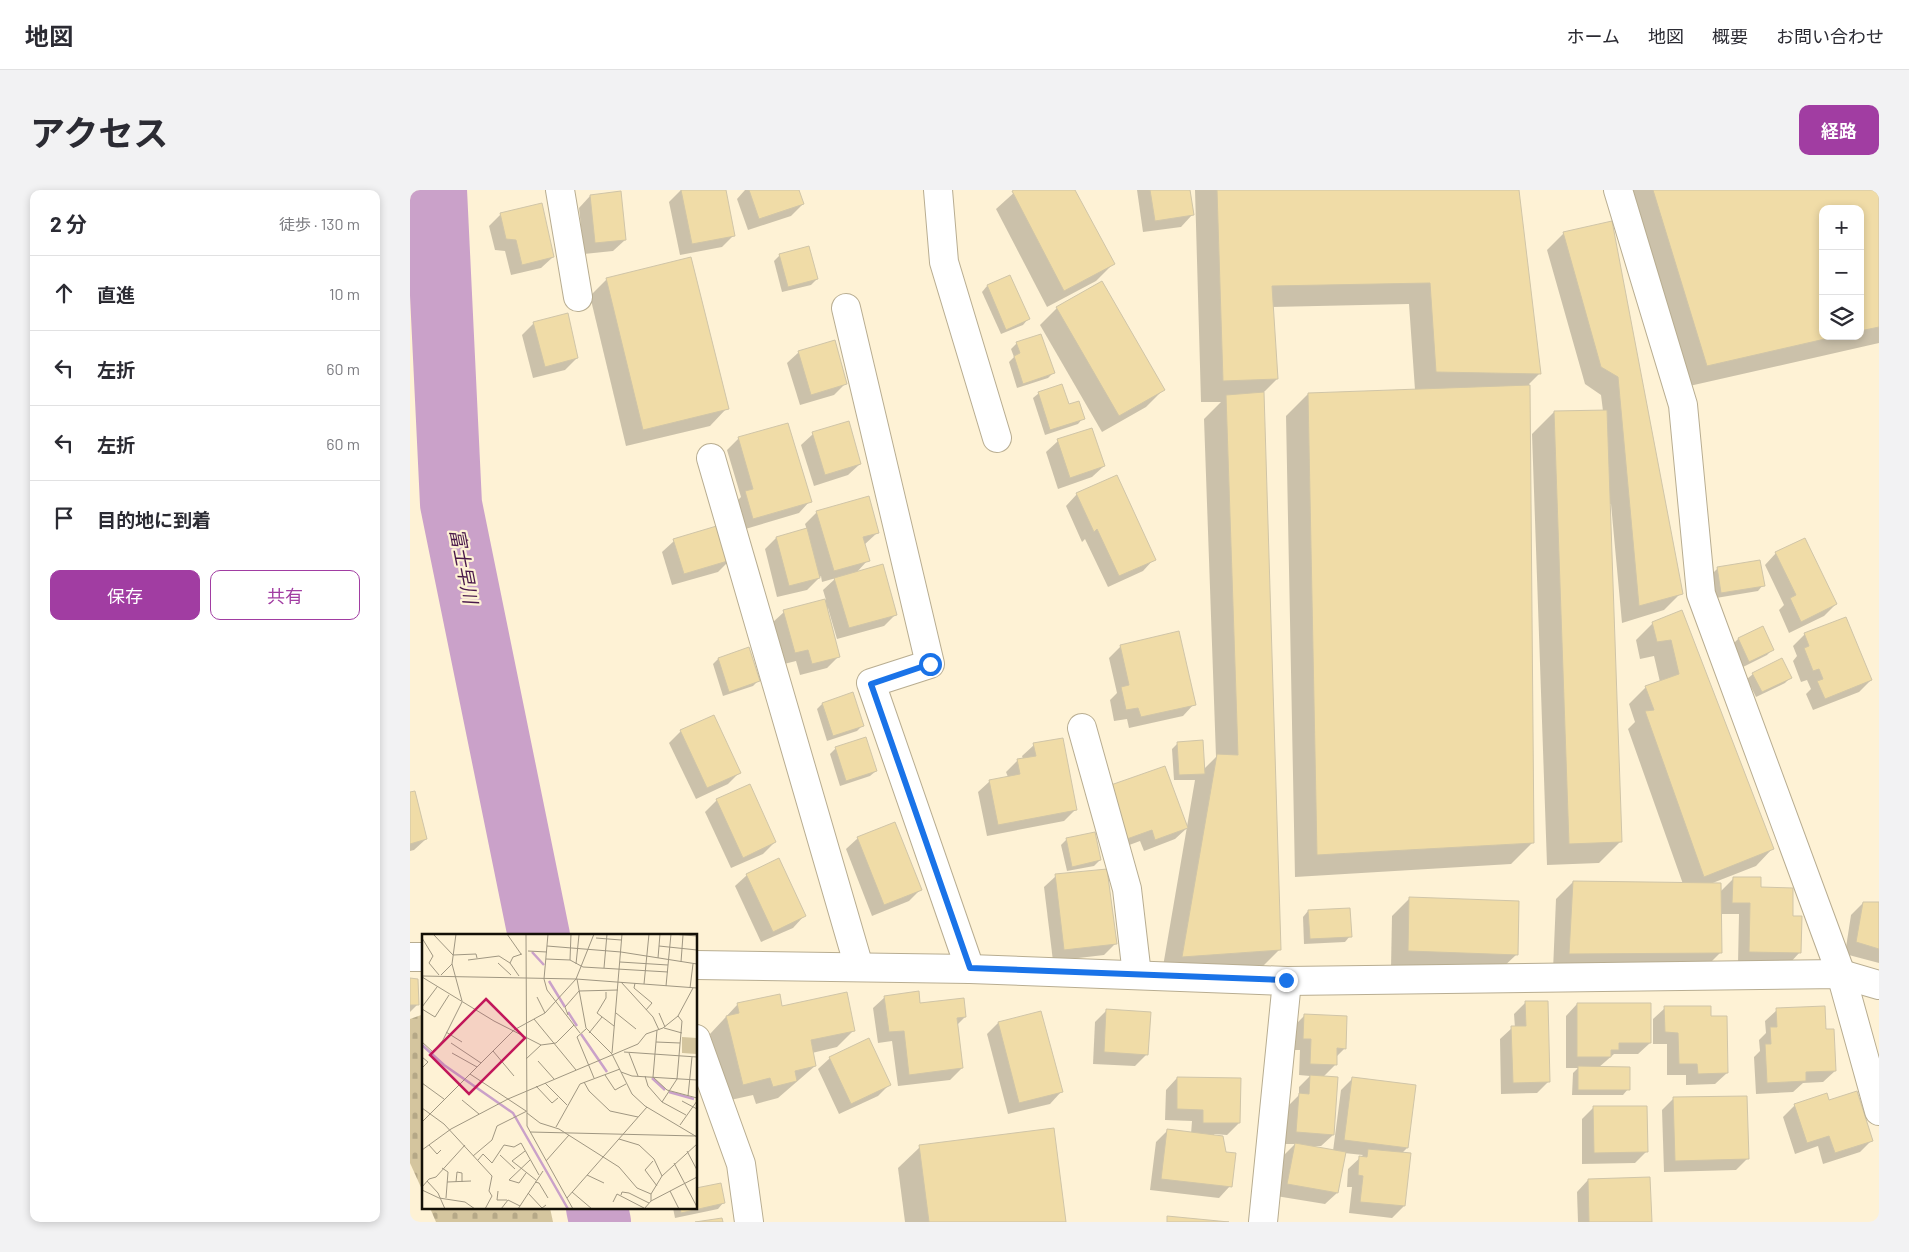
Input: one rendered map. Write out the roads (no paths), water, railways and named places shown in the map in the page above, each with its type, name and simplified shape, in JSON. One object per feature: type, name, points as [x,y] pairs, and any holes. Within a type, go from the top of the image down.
[{"type":"street","points":[[560,190],[578,297]]},
{"type":"street","points":[[938,190],[944,262],[997,438]]},
{"type":"street","points":[[1618,190],[1683,405],[1700,594],[1841,974],[1879,1110]]},
{"type":"street","points":[[846,308],[930,664],[871,684],[970,968]]},
{"type":"street","points":[[711,458],[859,967]]},
{"type":"street","points":[[1082,728],[1127,889],[1137,975]]},
{"type":"street","points":[[698,965],[970,968],[1286,980],[1841,974],[1879,985]]},
{"type":"street","points":[[1262,1222],[1286,980]]},
{"type":"street","points":[[698,1045],[741,1164],[749,1222]]},
{"type":"waterway","name":"富士早川","points":[[436,190],[451,504],[539,934]]},
{"type":"waterway","name":"富士早川","points":[[597,1210],[600,1222]]}]
